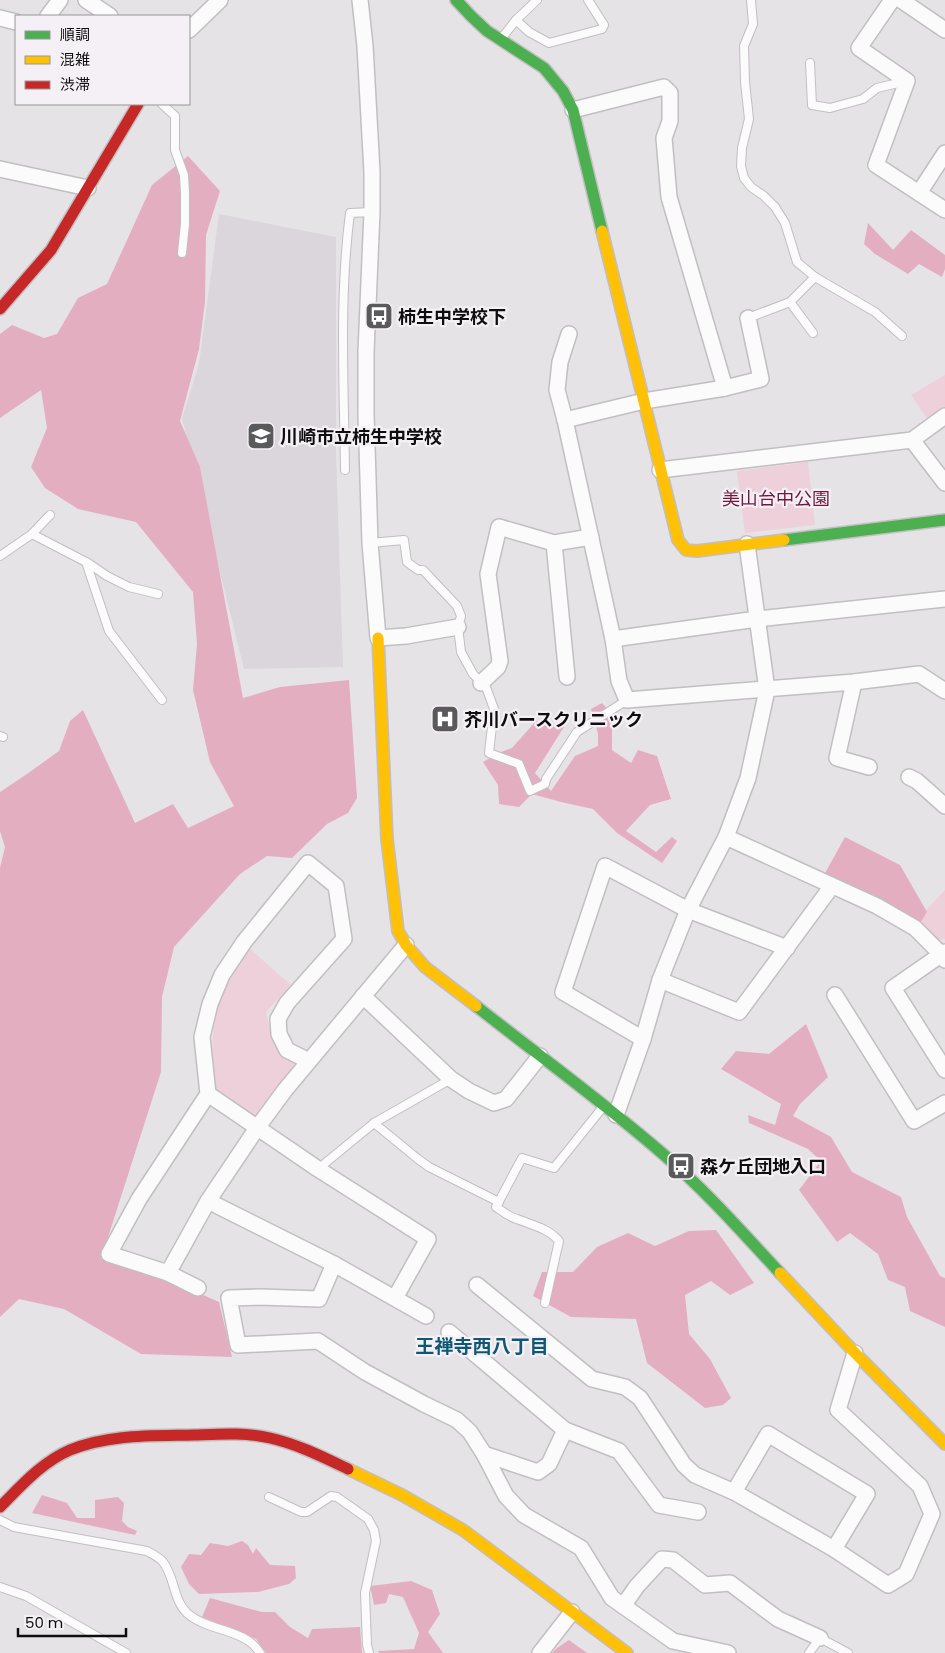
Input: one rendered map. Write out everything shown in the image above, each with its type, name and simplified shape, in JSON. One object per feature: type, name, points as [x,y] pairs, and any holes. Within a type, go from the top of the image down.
[{"type":"street","points":[[49,15],[60,0]]},
{"type":"street","points":[[86,0],[108,15]]},
{"type":"street","points":[[190,29],[220,0]]},
{"type":"street","points":[[360,0],[365,46],[372,172],[366,352],[370,543],[378,638],[388,839],[398,931],[406,945],[425,967],[610,1110],[708,1197],[855,1353],[945,1444]]},
{"type":"street","points":[[456,0],[465,11],[489,32],[538,64],[552,76],[568,98],[573,110],[678,540],[686,550],[697,551],[945,520]]},
{"type":"street","points":[[892,0],[859,48],[907,81],[876,165],[945,210]]},
{"type":"street","points":[[901,0],[945,30]]},
{"type":"street","points":[[0,18],[15,22]]},
{"type":"street","points":[[573,110],[664,87],[670,92],[670,121],[664,138],[669,197],[725,388]]},
{"type":"street","points":[[0,309],[51,250],[137,105]]},
{"type":"street","points":[[919,193],[945,154]]},
{"type":"street","points":[[0,169],[88,188]]},
{"type":"street","points":[[565,420],[644,401],[725,388],[761,379],[748,318]]},
{"type":"street","points":[[569,334],[560,362],[557,390],[613,639],[619,681],[627,700],[767,690],[919,674],[945,691]]},
{"type":"street","points":[[660,470],[912,440],[945,416]]},
{"type":"street","points":[[912,440],[945,483]]},
{"type":"street","points":[[481,682],[498,667],[500,661],[488,574],[499,527],[554,543],[591,536]]},
{"type":"street","points":[[554,543],[567,678]]},
{"type":"street","points":[[610,1110],[643,1039],[660,980],[688,910],[726,837],[748,778],[767,690],[747,544]]},
{"type":"street","points":[[613,639],[757,619],[945,599]]},
{"type":"street","points":[[378,638],[406,636],[458,627]]},
{"type":"street","points":[[854,682],[837,758],[869,767]]},
{"type":"street","points":[[909,777],[917,781],[945,806]]},
{"type":"street","points":[[726,837],[877,906],[915,928],[944,956],[893,988],[945,1070]]},
{"type":"street","points":[[198,1288],[168,1273],[109,1254],[139,1199],[208,1094],[202,1037],[210,1004],[222,975],[244,942],[308,863],[336,886],[344,939],[287,1003],[278,1019],[279,1034],[287,1050],[309,1061]]},
{"type":"street","points":[[643,1039],[563,992],[605,866],[688,910],[787,948]]},
{"type":"street","points":[[660,980],[739,1012],[832,886]]},
{"type":"street","points":[[168,1273],[208,1201],[257,1128],[285,1090],[406,945]]},
{"type":"street","points":[[834,995],[914,1121],[945,1103]]},
{"type":"street","points":[[364,996],[451,1079],[469,1091],[494,1103],[506,1099],[540,1056]]},
{"type":"street","points":[[208,1094],[318,1169],[428,1240],[395,1298]]},
{"type":"street","points":[[208,1201],[334,1264],[426,1316]]},
{"type":"street","points":[[334,1264],[319,1299],[230,1298],[238,1345],[318,1341],[365,1372],[457,1420],[470,1432],[506,1496],[524,1514],[582,1548],[612,1598],[673,1641],[728,1653]]},
{"type":"street","points":[[477,1285],[592,1379],[625,1387],[640,1398],[684,1465],[695,1476],[734,1492],[834,1549],[888,1585],[906,1574],[932,1514],[920,1486],[838,1410],[855,1353]]},
{"type":"street","points":[[449,1332],[564,1430],[619,1450],[658,1505],[698,1512]]},
{"type":"street","points":[[484,1454],[538,1472],[549,1464],[564,1430]]},
{"type":"street","points":[[0,1508],[32,1475],[53,1459],[70,1450],[100,1440],[142,1436],[241,1434],[270,1438],[320,1456],[402,1495],[463,1530],[627,1653]]},
{"type":"street","points":[[734,1492],[768,1434],[867,1494],[834,1549]]},
{"type":"street","points":[[623,1606],[637,1586],[662,1559],[673,1560],[705,1585],[730,1583],[778,1619],[820,1638]]},
{"type":"street","points":[[540,1653],[572,1612]]},
{"type":"lane","points":[[500,40],[516,20],[537,0]]},
{"type":"lane","points":[[516,20],[529,32],[549,43],[602,29],[604,25],[588,0]]},
{"type":"lane","points":[[751,0],[753,24],[744,46],[749,119],[742,148],[741,166],[744,178],[751,187],[775,207],[785,223],[797,262],[815,277],[875,312],[902,336]]},
{"type":"lane","points":[[810,63],[812,105],[830,108],[862,99],[877,88],[907,81]]},
{"type":"lane","points":[[802,82],[811,83]]},
{"type":"lane","points":[[163,105],[175,116],[175,150],[184,175],[185,224],[182,253]]},
{"type":"lane","points":[[345,470],[344,257],[350,213],[372,212]]},
{"type":"lane","points":[[748,318],[790,302],[815,277]]},
{"type":"lane","points":[[790,302],[813,333]]},
{"type":"lane","points":[[0,556],[32,534],[50,515]]},
{"type":"lane","points":[[32,534],[129,587],[158,594]]},
{"type":"lane","points":[[370,543],[404,540],[407,562],[418,570],[423,570],[457,606],[461,616],[458,627],[461,652],[473,674],[486,688],[494,708],[489,753],[519,764],[530,791],[546,784],[546,779],[577,732],[627,700]]},
{"type":"lane","points":[[86,562],[109,631],[162,700]]},
{"type":"lane","points":[[318,1169],[374,1123],[451,1079]]},
{"type":"lane","points":[[545,1303],[559,1241],[547,1230],[514,1218],[496,1207],[522,1158],[554,1168],[610,1110]]},
{"type":"lane","points":[[374,1123],[429,1167],[499,1202]]},
{"type":"lane","points":[[269,1497],[301,1512],[307,1512],[331,1496],[337,1497],[368,1519],[374,1530],[376,1540],[365,1593],[369,1653]]},
{"type":"lane","points":[[0,1520],[14,1527],[147,1551],[162,1560],[168,1569],[179,1603],[186,1613],[197,1620],[250,1640],[260,1653]]},
{"type":"lane","points":[[0,1587],[26,1596],[126,1653]]},
{"type":"lane","points":[[809,1653],[820,1638],[848,1653]]},
{"type":"shaded area","points":[[188,156],[220,191],[206,235],[205,302],[199,349],[180,421],[200,467],[243,698],[280,687],[349,680],[357,798],[348,813],[327,824],[292,858],[267,856],[240,874],[174,947],[162,997],[161,1072],[101,1259],[165,1278],[219,1302],[232,1357],[141,1354],[64,1309],[19,1299],[0,1317],[0,868],[5,847],[0,831],[0,792],[59,751],[70,721],[83,710],[135,823],[173,804],[188,828],[234,806],[210,762],[193,690],[197,644],[193,592],[136,522],[78,509],[45,488],[31,467],[47,428],[41,390],[0,418],[0,334],[12,325],[44,338],[57,334],[78,298],[107,284],[152,185]]},
{"type":"shaded area","name":"川崎市立柿生中学校","points":[[219,214],[336,237],[336,455],[343,667],[244,669],[182,418],[199,364]]},
{"type":"shaded area","points":[[868,223],[893,250],[911,230],[945,255],[945,269],[942,277],[919,264],[908,274],[875,254],[864,244]]},
{"type":"shaded area","points":[[602,703],[612,714],[612,750],[631,763],[638,750],[657,756],[671,799],[650,805],[626,831],[656,852],[672,837],[677,841],[662,863],[617,833],[593,809],[532,794],[519,807],[499,804],[498,785],[483,762],[498,753],[512,748],[536,721],[564,727],[535,773],[551,791],[575,756],[598,746],[598,734],[591,709]]},
{"type":"shaded area","points":[[845,837],[900,865],[927,912],[919,925],[824,875]]},
{"type":"shaded area","points":[[806,1024],[828,1077],[800,1104],[793,1116],[831,1137],[852,1172],[901,1197],[907,1217],[940,1276],[945,1278],[945,1327],[910,1311],[905,1287],[888,1280],[878,1254],[850,1233],[837,1242],[799,1190],[821,1161],[808,1149],[749,1123],[748,1115],[775,1125],[781,1104],[721,1069],[736,1051],[769,1054]]},
{"type":"shaded area","points":[[716,1230],[754,1283],[730,1295],[711,1281],[685,1295],[689,1334],[710,1359],[731,1398],[723,1405],[705,1408],[647,1363],[636,1319],[571,1317],[533,1296],[542,1272],[573,1272],[597,1247],[628,1233],[655,1246],[689,1231]]},
{"type":"shaded area","points":[[42,1495],[67,1503],[77,1518],[95,1518],[95,1500],[118,1497],[124,1503],[122,1521],[128,1527],[137,1531],[135,1535],[32,1513]]},
{"type":"shaded area","points":[[242,1541],[248,1545],[253,1554],[256,1548],[270,1565],[295,1566],[296,1578],[289,1584],[258,1592],[199,1594],[189,1584],[181,1567],[189,1554],[201,1555],[210,1543],[228,1546]]},
{"type":"shaded area","points":[[411,1581],[432,1590],[440,1614],[428,1632],[443,1653],[379,1653],[378,1651],[414,1649],[419,1633],[403,1597],[389,1594],[386,1603],[374,1605],[370,1586]]},
{"type":"shaded area","points":[[210,1598],[262,1612],[275,1612],[290,1627],[308,1638],[312,1629],[360,1627],[362,1653],[266,1653],[256,1639],[202,1617]]},
{"type":"shaded area","points":[[569,1640],[587,1653],[552,1653]]},
{"type":"green space","points":[[945,375],[945,409],[928,420],[911,395]]},
{"type":"green space","name":"美山台中公園","points":[[808,462],[815,525],[745,533],[737,471]]},
{"type":"green space","points":[[945,890],[945,939],[938,940],[919,925],[927,912],[926,910]]},
{"type":"green space","points":[[249,948],[291,985],[266,1012],[273,1043],[300,1066],[258,1118],[253,1119],[213,1092],[212,1061],[213,1032],[219,1003],[231,974]]},
{"type":"traffic: fast","points":[[456,0],[487,31],[544,68],[563,91],[573,110],[602,231]]},
{"type":"traffic: fast","points":[[784,540],[945,520]]},
{"type":"traffic: fast","points":[[476,1006],[594,1097],[679,1168],[780,1273]]},
{"type":"traffic: slow","points":[[602,231],[678,540],[686,550],[697,551],[784,540]]},
{"type":"traffic: slow","points":[[378,638],[387,839],[398,931],[406,945],[425,967],[476,1006]]},
{"type":"traffic: slow","points":[[780,1273],[855,1353],[945,1444]]},
{"type":"traffic: slow","points":[[348,1469],[402,1495],[463,1530],[627,1653]]},
{"type":"traffic: jam","points":[[0,309],[51,250],[137,105]]},
{"type":"traffic: jam","points":[[0,1507],[32,1475],[60,1455],[85,1445],[116,1438],[222,1434],[251,1435],[270,1438],[310,1451],[348,1469]]},
{"type":"place","name":"柿生中学校下","points":[[379,316]]},
{"type":"place","name":"川崎市立柿生中学校","points":[[261,436]]},
{"type":"place","name":"芥川バースクリニック","points":[[445,719]]},
{"type":"place","name":"森ケ丘団地入口","points":[[681,1166]]},
{"type":"district","name":"王禅寺西八丁目","points":[[482,1346]]}]
